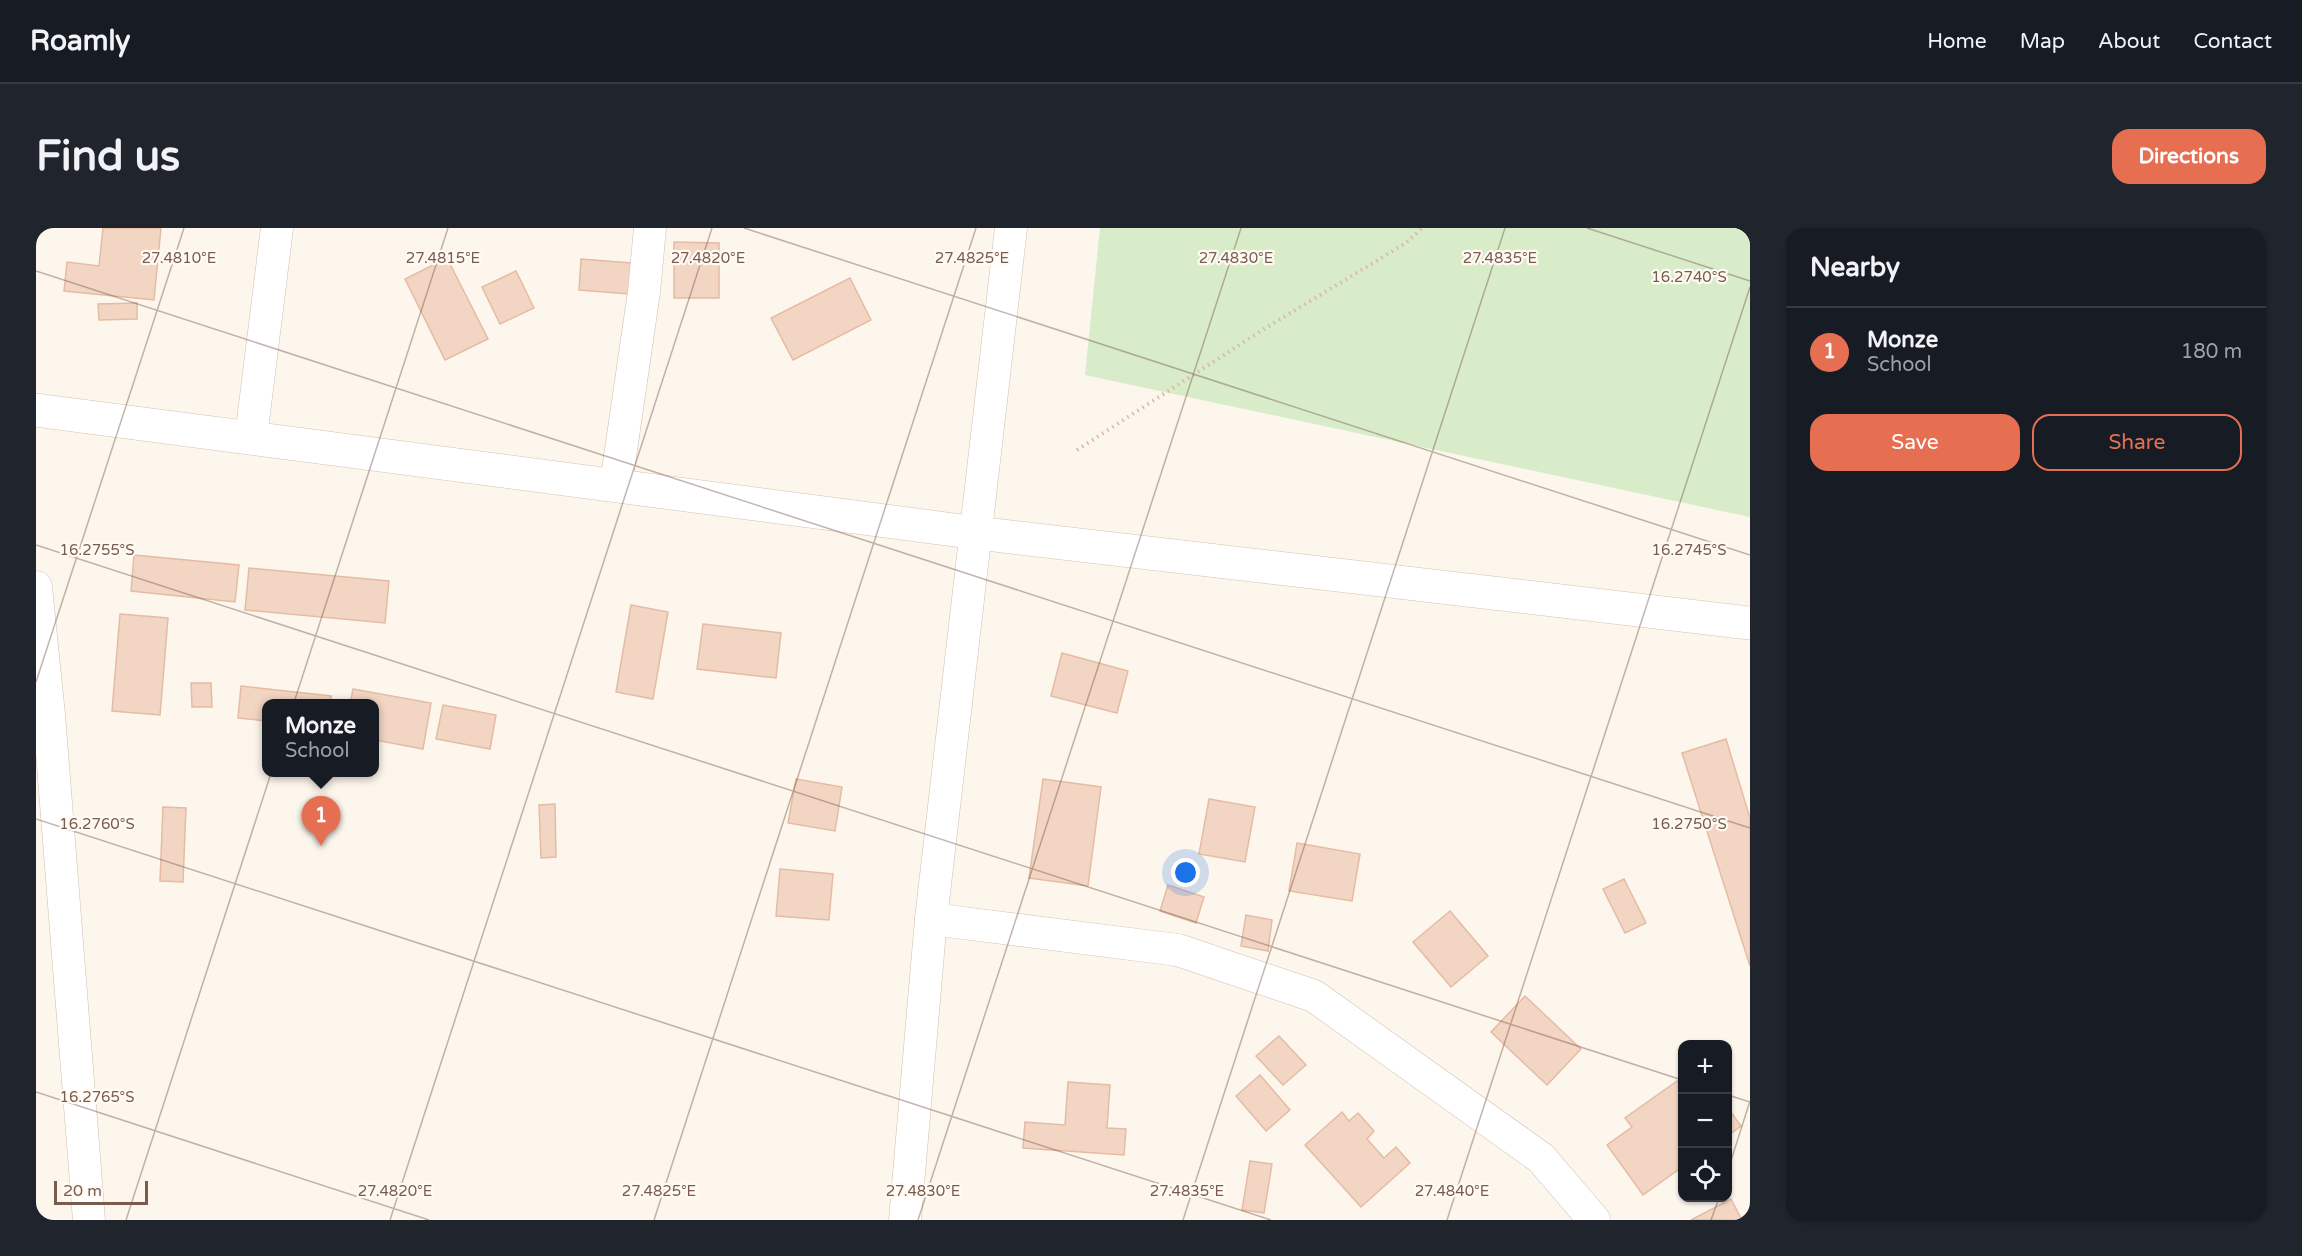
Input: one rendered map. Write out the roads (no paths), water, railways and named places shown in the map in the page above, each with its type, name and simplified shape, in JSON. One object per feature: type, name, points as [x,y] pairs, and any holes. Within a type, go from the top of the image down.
[{"type":"street","points":[[251,437],[277,228]]},
{"type":"street","points":[[616,484],[644,292],[650,228]]},
{"type":"street","points":[[905,1220],[931,919],[1011,228]]},
{"type":"street","points":[[36,410],[977,533],[1750,623]]},
{"type":"street","points":[[36,587],[49,715],[89,1220]]},
{"type":"street","points":[[931,919],[1178,950],[1314,996],[1541,1158],[1594,1220]]},
{"type":"place","name":"Monze","points":[[321,846]]}]
